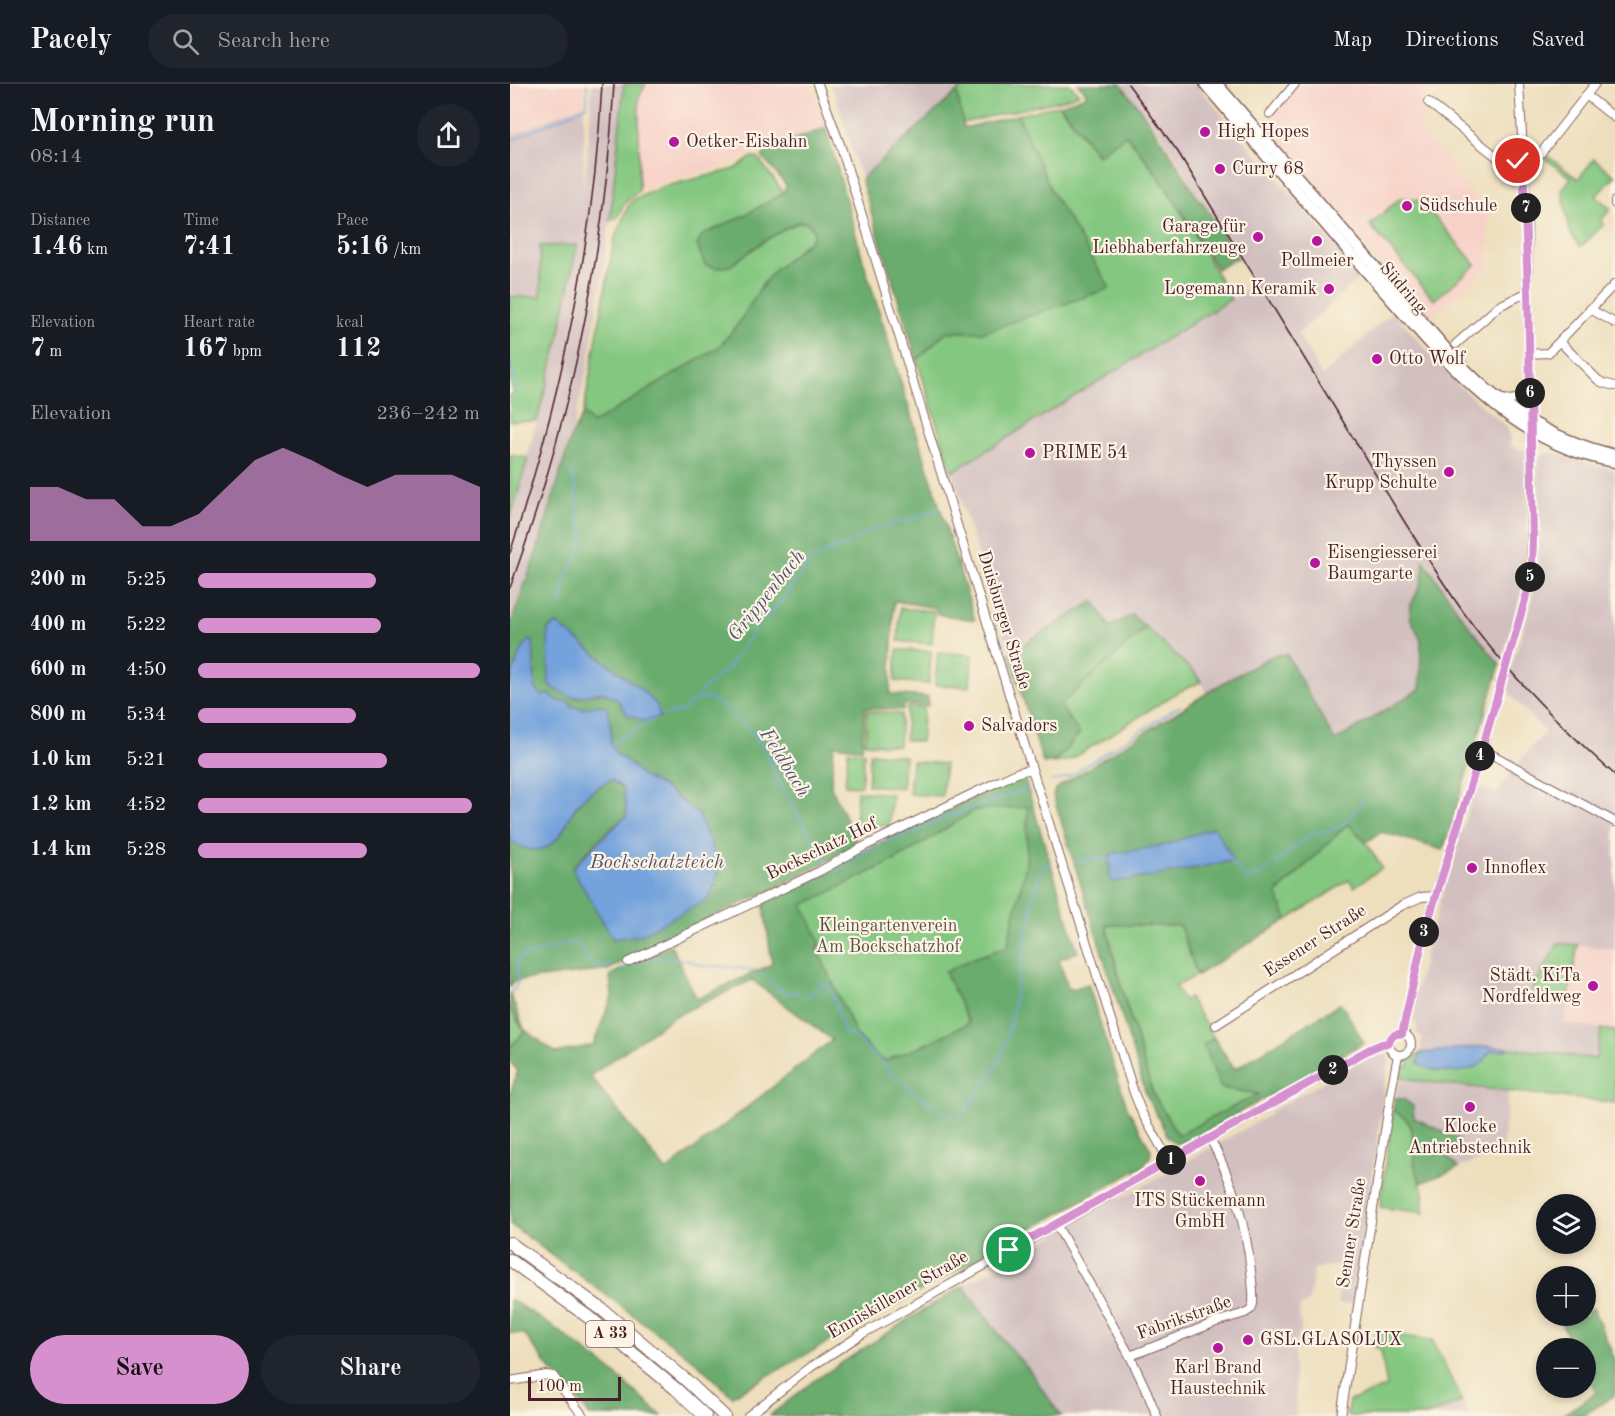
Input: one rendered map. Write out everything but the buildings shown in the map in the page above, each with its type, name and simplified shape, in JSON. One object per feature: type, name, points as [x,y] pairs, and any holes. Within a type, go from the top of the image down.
[{"type":"highway","name":"A 33","points":[[510,1243],[604,1311],[686,1380],[724,1416]]},
{"type":"highway","name":"A 33","points":[[510,1260],[595,1322],[705,1416]]},
{"type":"main road","name":"Südring","points":[[1205,84],[1395,305],[1440,355],[1484,397],[1510,418],[1541,428],[1567,440],[1615,455]]},
{"type":"main road","name":"Südring","points":[[1217,84],[1447,350],[1482,386],[1530,426],[1563,447],[1615,462]]},
{"type":"street","name":"Duisburger Straße","points":[[818,84],[841,147],[1134,1093],[1142,1113],[1169,1161]]},
{"type":"street","points":[[1269,114],[1295,84]]},
{"type":"street","points":[[1402,1034],[1418,957],[1435,896],[1482,749],[1530,576],[1533,540],[1528,292],[1519,84]]},
{"type":"street","points":[[1428,102],[1497,157],[1523,161],[1536,158],[1541,153],[1594,84]]},
{"type":"street","points":[[1586,95],[1615,118]]},
{"type":"street","points":[[1529,354],[1548,352],[1615,284]]},
{"type":"street","points":[[1456,344],[1499,306],[1528,292]]},
{"type":"street","points":[[1590,309],[1615,323]]},
{"type":"street","points":[[1560,342],[1598,380],[1615,386]]},
{"type":"street","points":[[1498,398],[1509,401],[1517,399],[1525,394],[1530,384]]},
{"type":"street","points":[[1482,749],[1615,822]]},
{"type":"street","name":"Bockschatz Hof","points":[[628,962],[820,871],[861,848],[978,791],[1019,772],[1032,769]]},
{"type":"street","name":"Essener Straße","points":[[1216,1025],[1401,906],[1421,897],[1435,896]]},
{"type":"street","points":[[1402,1034],[1407,1036],[1411,1045],[1407,1053],[1398,1055],[1392,1051],[1389,1043],[1393,1036],[1402,1034]]},
{"type":"street","name":"Enniskillener Straße","points":[[748,1415],[789,1382],[897,1313],[1370,1049],[1389,1043]]},
{"type":"street","name":"Senner Straße","points":[[1341,1416],[1398,1055]]},
{"type":"street","name":"Fabrikstraße","points":[[1130,1356],[1245,1313],[1251,1309],[1253,1304],[1250,1259],[1241,1214],[1225,1168],[1210,1138]]},
{"type":"street","name":"Fabrikstraße","points":[[1056,1224],[1130,1356],[1157,1416]]},
{"type":"street","points":[[510,1381],[553,1376],[583,1416]]},
{"type":"shaded area","points":[[510,84],[584,84],[584,104],[510,136]]},
{"type":"shaded area","points":[[592,84],[624,84],[614,190],[600,293],[588,364],[571,437],[540,542],[510,626],[510,520],[558,342],[576,245],[541,297],[510,297],[510,136],[584,104],[583,192]]},
{"type":"shaded area","points":[[646,84],[809,84],[826,128],[767,149],[751,152],[725,166],[686,175],[639,191],[639,96]]},
{"type":"shaded area","points":[[830,84],[965,84],[861,179]]},
{"type":"shaded area","points":[[1122,84],[1196,84],[1361,276],[1298,334],[1322,376],[1393,312],[1459,386],[1507,428],[1511,437],[1510,446],[1525,451],[1526,564],[1520,598],[1500,665],[1460,614],[1424,562],[1422,581],[1411,605],[1410,617],[1421,640],[1420,689],[1335,741],[1287,655],[1276,654],[1207,693],[1195,673],[1132,616],[1110,627],[1094,602],[1009,653],[952,472],[1255,285],[1202,199],[1199,200],[1173,152]]},
{"type":"shaded area","name":"Südschule","points":[[1302,84],[1431,84],[1432,96],[1427,94],[1419,127],[1487,213],[1488,267],[1429,319],[1267,130],[1267,123]]},
{"type":"shaded area","points":[[1545,453],[1554,453],[1615,470],[1615,949],[1558,943],[1533,990],[1568,1001],[1565,1024],[1601,1029],[1597,1059],[1490,1046],[1421,1053],[1422,1038],[1416,1032],[1417,1024],[1412,1023],[1413,1002],[1428,942],[1475,787],[1496,793],[1545,732],[1505,689],[1531,603],[1537,571],[1538,464]]},
{"type":"shaded area","name":"Städt. KiTa Nordfeldweg","points":[[1578,945],[1615,949],[1615,1031],[1565,1024]]},
{"type":"shaded area","points":[[1381,1052],[1387,1053],[1389,1058],[1353,1303],[1338,1304],[1339,1264],[1314,1269],[1309,1301],[1299,1308],[1301,1330],[1295,1343],[1294,1357],[1296,1416],[1061,1416],[1029,1370],[963,1286],[1073,1225],[1076,1219],[1115,1197],[1120,1199],[1353,1065]]},
{"type":"shaded area","points":[[1400,1076],[1418,1081],[1509,1091],[1502,1151],[1458,1168],[1445,1154],[1459,1138],[1414,1118],[1395,1098]]},
{"type":"shaded area","points":[[1462,1401],[1470,1416],[1427,1416]]},
{"type":"green space","points":[[624,84],[646,84],[639,97],[639,191],[625,203],[617,218],[610,221]]},
{"type":"green space","points":[[965,84],[1070,84],[1079,94],[962,123],[957,92]]},
{"type":"green space","points":[[1078,84],[1121,84],[1162,141],[1237,258],[1217,269],[1163,183],[1126,135],[1098,155],[1060,105],[1086,96],[1086,92]]},
{"type":"green space","points":[[957,92],[964,128],[1018,115],[1051,191],[1110,288],[984,332],[946,332],[917,360],[861,179]]},
{"type":"green space","points":[[1059,105],[1097,155],[1126,135],[1170,194],[1231,299],[952,472],[917,360],[946,332],[984,332],[1051,190],[1018,115]]},
{"type":"green space","points":[[826,128],[863,260],[975,620],[937,614],[936,608],[894,601],[890,694],[928,697],[928,706],[904,704],[903,710],[865,708],[862,749],[834,745],[831,787],[858,845],[769,891],[667,937],[608,970],[514,981],[510,987],[510,840],[516,844],[563,829],[582,800],[594,789],[611,780],[623,789],[627,815],[598,840],[572,868],[666,789],[642,776],[626,760],[617,755],[611,744],[611,727],[597,705],[583,709],[570,705],[570,702],[559,701],[549,694],[542,697],[535,688],[533,642],[510,682],[510,626],[540,542],[571,437],[583,414],[592,424],[719,347],[738,324],[775,270],[813,238],[813,230],[807,222],[798,222],[761,243],[730,266],[717,268],[705,265],[697,245],[702,235],[745,215],[784,193],[786,185],[762,157],[767,149]],"holes":[[[557,624],[643,691],[628,715],[617,699],[603,692],[575,698],[549,685],[549,629]]]},
{"type":"green space","points":[[1548,156],[1578,179],[1594,159],[1615,176],[1596,196],[1611,209],[1601,220],[1604,224],[1581,247],[1570,233],[1562,190],[1571,178],[1546,159]]},
{"type":"green space","points":[[752,157],[758,158],[784,193],[745,215],[730,266],[788,227],[807,222],[813,230],[813,237],[775,270],[738,324],[719,347],[591,425],[583,414],[614,240],[629,204],[662,187],[735,169]]},
{"type":"green space","points":[[1400,198],[1420,200],[1476,265],[1434,300],[1370,225]]},
{"type":"green space","points":[[577,245],[558,342],[537,421],[510,421],[510,396],[513,392],[510,379],[510,297],[541,297],[540,246]]},
{"type":"green space","points":[[510,455],[528,458],[510,520]]},
{"type":"green space","points":[[1424,561],[1460,614],[1500,665],[1443,850],[1382,832],[1366,842],[1348,824],[1277,893],[1287,920],[1197,975],[1180,926],[1106,925],[1153,1094],[1178,1135],[1259,1094],[1221,1088],[1203,1045],[1214,1038],[1235,1069],[1341,1003],[1364,1043],[1186,1142],[1176,1144],[1168,1137],[1146,1094],[1053,795],[1056,789],[1063,784],[1226,681],[1276,654],[1287,655],[1335,741],[1420,689],[1421,640],[1410,617],[1411,605],[1422,581]],"holes":[[[1214,828],[1232,858],[1231,861],[1111,882],[1109,859],[1166,845]]]},
{"type":"green space","points":[[1094,601],[1110,627],[1132,615],[1146,628],[1060,705],[1080,734],[1055,761],[1043,763],[1009,653]]},
{"type":"green space","points":[[900,608],[934,611],[932,644],[898,641]]},
{"type":"green space","points":[[1146,628],[1195,673],[1201,682],[1178,692],[1072,759],[1052,763],[1063,754],[1079,734],[1059,705]]},
{"type":"green space","points":[[897,650],[931,651],[929,684],[895,681]]},
{"type":"green space","points":[[938,652],[972,655],[970,687],[935,685]]},
{"type":"green space","points":[[907,707],[924,708],[921,742],[905,740]]},
{"type":"green space","points":[[867,711],[901,714],[899,746],[865,743]]},
{"type":"green space","points":[[848,751],[864,753],[861,786],[845,785]]},
{"type":"green space","points":[[870,753],[905,756],[902,788],[868,785]]},
{"type":"green space","points":[[912,761],[945,764],[942,796],[909,794]]},
{"type":"green space","points":[[1023,774],[1078,952],[1059,959],[1068,988],[1073,989],[1088,984],[1127,1107],[1151,1150],[1150,1157],[1144,1166],[732,1396],[695,1361],[510,1224],[510,1094],[518,1071],[510,1062],[510,1047],[525,1032],[510,1008],[510,993],[524,1029],[556,1053],[593,1045],[612,997],[610,975],[671,945],[697,999],[772,964],[763,901]],"holes":[[[1028,807],[1026,866],[1007,947],[971,959],[945,972],[969,1023],[915,1049],[887,1060],[880,1059],[857,1036],[816,947],[821,944],[803,905],[899,858],[975,810]],[[752,980],[832,1040],[666,1171],[590,1076],[673,1017]]]},
{"type":"green space","points":[[857,791],[892,794],[889,826],[855,823]]},
{"type":"green space","name":"Kleingartenverein Am Bockschatzhof","points":[[1028,807],[1026,866],[1007,947],[985,954],[969,1023],[915,1049],[887,1060],[880,1059],[857,1036],[816,947],[821,945],[802,905],[899,858],[975,809]]},
{"type":"green space","points":[[1348,823],[1366,842],[1382,868],[1354,887],[1349,880],[1287,920],[1277,894]]},
{"type":"green space","points":[[1106,924],[1180,926],[1197,975],[1175,987],[1184,1000],[1189,998],[1214,1038],[1203,1045],[1260,1093],[1178,1135],[1153,1094],[1125,1000]]},
{"type":"green space","points":[[1558,943],[1578,945],[1568,1001],[1532,990]]},
{"type":"green space","points":[[510,1008],[525,1032],[510,1047]]},
{"type":"green space","points":[[1601,1029],[1615,1031],[1615,1103],[1418,1081],[1400,1076],[1402,1066],[1408,1067],[1410,1059],[1421,1053],[1418,1060],[1424,1065],[1449,1072],[1475,1067],[1483,1062],[1490,1051],[1510,1048],[1596,1059]]},
{"type":"green space","points":[[1395,1098],[1403,1099],[1413,1106],[1414,1118],[1459,1139],[1445,1154],[1458,1168],[1421,1183],[1414,1163],[1412,1130],[1406,1119],[1393,1110]]},
{"type":"green space","points":[[1393,1110],[1406,1119],[1412,1130],[1414,1163],[1423,1192],[1424,1213],[1380,1207]]},
{"type":"green space","points":[[963,1286],[1029,1370],[1061,1416],[769,1416],[815,1380]]},
{"type":"green space","points":[[510,1299],[552,1326],[607,1367],[662,1416],[590,1416],[568,1386],[553,1373],[524,1334],[510,1333]]},
{"type":"green space","points":[[1596,1315],[1615,1360],[1615,1395],[1582,1416],[1561,1416],[1588,1398],[1596,1398],[1596,1338],[1569,1338],[1563,1326],[1596,1326]]},
{"type":"green space","points":[[1376,1332],[1432,1340],[1462,1401],[1427,1416],[1347,1416],[1349,1401],[1387,1387],[1381,1351],[1375,1347],[1374,1342]]},
{"type":"water","points":[[557,624],[643,691],[657,705],[660,717],[644,721],[628,715],[617,699],[603,692],[575,697],[564,694],[549,685],[548,629]]},
{"type":"water","name":"Bockschatzteich","points":[[528,640],[533,642],[535,688],[542,696],[549,694],[559,701],[570,702],[571,706],[583,709],[597,705],[607,707],[611,727],[611,744],[617,755],[626,760],[642,776],[666,789],[698,814],[712,846],[718,875],[709,899],[640,935],[613,939],[572,868],[627,815],[623,788],[611,780],[597,787],[581,801],[573,810],[558,837],[546,847],[533,850],[510,840],[510,682],[519,655]]},
{"type":"water","points":[[1214,827],[1232,858],[1231,861],[1111,882],[1109,859],[1111,854],[1166,845]]},
{"type":"water","points":[[1486,1046],[1510,1048],[1490,1051],[1482,1063],[1459,1072],[1441,1071],[1424,1067],[1418,1063],[1421,1053]]},
{"type":"waterway","points":[[510,141],[585,107],[587,84]]},
{"type":"waterway","points":[[510,361],[518,387],[516,393]]},
{"type":"waterway","points":[[562,605],[565,579],[582,548],[583,536],[572,472]]},
{"type":"waterway","name":"Grippenbach","points":[[699,698],[700,692],[727,669],[752,634],[756,623],[765,618],[797,582],[809,560],[836,547],[847,545],[863,533],[871,532],[877,527],[887,528],[894,521],[909,521],[928,512],[940,510]]},
{"type":"waterway","name":"Feldbach","points":[[661,715],[679,712],[693,701],[706,698],[720,704],[735,716],[762,745],[780,783],[827,862]]},
{"type":"waterway","name":"Feldbach","points":[[1052,781],[1072,775],[1180,706]]},
{"type":"waterway","name":"Grippenbach","points":[[611,744],[654,719]]},
{"type":"waterway","name":"Feldbach","points":[[832,869],[838,870],[889,840],[903,837],[944,818],[1027,789]]},
{"type":"waterway","points":[[1231,861],[1247,880],[1261,874],[1310,833],[1328,831],[1346,823],[1362,801]]},
{"type":"waterway","points":[[1076,861],[1103,859],[1109,861]]},
{"type":"waterway","points":[[958,1121],[998,1065],[1007,1040],[1041,867],[1043,864],[1052,863]]},
{"type":"waterway","points":[[510,992],[513,991],[518,981],[517,965],[521,957],[574,942],[595,966],[599,968],[612,964]]},
{"type":"waterway","points":[[620,970],[648,958],[673,958],[703,966],[754,970]]},
{"type":"waterway","points":[[761,973],[784,993],[798,993]]},
{"type":"waterway","points":[[806,996],[821,985],[829,984],[845,1033],[854,1036],[884,1064],[893,1078],[905,1081],[907,1087],[952,1118]]},
{"type":"railway","points":[[510,553],[544,438],[572,322],[591,203],[602,84]]},
{"type":"railway","points":[[510,588],[550,465],[581,340],[602,213],[614,84]]},
{"type":"railway","points":[[1128,84],[1178,152],[1456,602],[1524,686],[1615,775]]},
{"type":"place","name":"High Hopes","points":[[1205,132]]},
{"type":"place","name":"Oetker-Eisbahn","points":[[674,142]]},
{"type":"place","name":"Curry 68","points":[[1220,169]]},
{"type":"place","name":"Südschule","points":[[1407,206]]},
{"type":"place","name":"Garage für Liebhaberfahrzeuge","points":[[1258,237]]},
{"type":"place","name":"Pollmeier","points":[[1317,241]]},
{"type":"place","name":"Logemann Keramik","points":[[1329,289]]},
{"type":"place","name":"Otto Wolf","points":[[1377,359]]},
{"type":"place","name":"PRIME 54","points":[[1030,453]]},
{"type":"place","name":"Thyssen Krupp Schulte","points":[[1449,472]]},
{"type":"place","name":"Eisengiesserei Baumgarte","points":[[1315,563]]},
{"type":"place","name":"Salvadors","points":[[969,726]]},
{"type":"place","name":"Innoflex","points":[[1472,868]]},
{"type":"place","name":"Städt. KiTa Nordfeldweg","points":[[1593,986]]},
{"type":"place","name":"Klocke Antriebstechnik","points":[[1470,1107]]},
{"type":"place","name":"ITS Stückemann GmbH","points":[[1200,1181]]},
{"type":"place","name":"GSL.GLASOLUX","points":[[1248,1340]]},
{"type":"place","name":"Karl Brand Haustechnik","points":[[1218,1348]]},
{"type":"route","points":[[1009,1250],[1370,1049],[1389,1043],[1395,1034],[1402,1034],[1424,934],[1482,749],[1530,576],[1533,540],[1527,221],[1523,161],[1518,161]]}]
